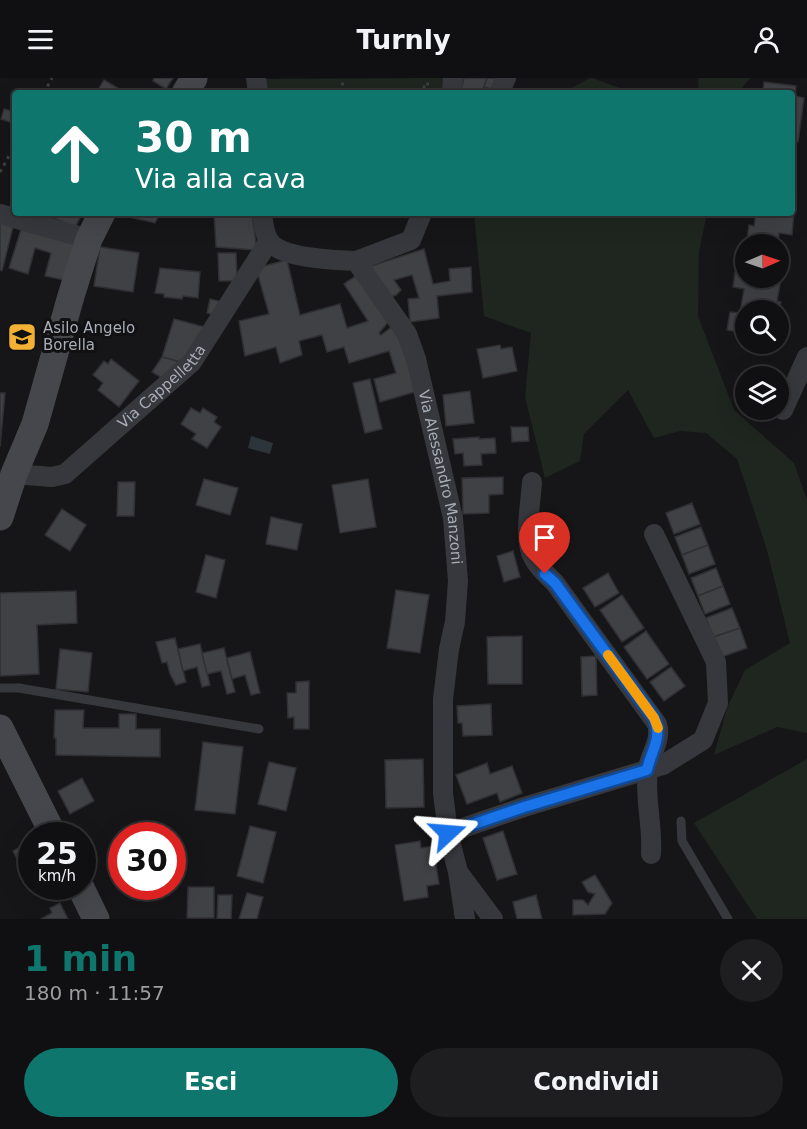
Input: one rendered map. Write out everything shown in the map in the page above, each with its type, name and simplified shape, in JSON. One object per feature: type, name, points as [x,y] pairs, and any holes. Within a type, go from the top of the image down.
[{"type":"street","points":[[0,214],[89,239]]},
{"type":"street","points":[[0,517],[7,481],[34,424],[89,239],[100,216]]},
{"type":"street","points":[[262,216],[269,241],[280,250],[323,260],[356,261],[411,240],[421,216]]},
{"type":"street","name":"Via Cappelletta","points":[[7,481],[65,474],[192,362],[269,241]]},
{"type":"street","name":"Via Alessandro Manzoni","points":[[356,261],[401,324],[413,350],[427,412],[440,454],[453,518],[458,581],[455,622],[443,699],[443,793],[448,833],[458,872],[465,919]]},
{"type":"street","points":[[789,397],[807,357]]},
{"type":"street","points":[[532,482],[530,550],[539,566],[555,583],[654,718],[658,729],[658,740],[651,753],[647,770],[648,811],[652,836],[651,854]]},
{"type":"street","points":[[448,833],[524,807],[663,765],[703,740],[718,703],[716,662],[654,534]]},
{"type":"street","points":[[0,728],[47,822]]},
{"type":"street","points":[[458,872],[493,919]]},
{"type":"street","points":[[87,900],[96,919]]},
{"type":"lane","points":[[0,688],[19,688],[259,729]]},
{"type":"lane","points":[[681,821],[682,841],[728,919]]},
{"type":"path","points":[[421,90],[421,87],[427,87],[428,78]]},
{"type":"path","points":[[0,172],[12,150]]},
{"type":"shaded area","points":[[446,78],[445,90],[263,90],[264,79]]},
{"type":"shaded area","points":[[592,78],[626,90],[568,90]]},
{"type":"shaded area","points":[[698,78],[750,78],[740,90],[699,90]]},
{"type":"shaded area","points":[[474,216],[706,216],[699,252],[698,316],[735,411],[735,420],[745,420],[794,463],[807,500],[807,733],[777,727],[714,755],[727,708],[745,670],[790,643],[767,550],[737,459],[706,433],[680,431],[654,438],[628,390],[584,434],[580,461],[545,478],[525,397],[531,333],[484,316]]},
{"type":"shaded area","points":[[251,436],[273,443],[270,454],[248,448]]},
{"type":"shaded area","points":[[807,759],[807,919],[757,919],[694,823]]},
{"type":"building","points":[[154,78],[173,78],[166,89],[153,81]]},
{"type":"building","points":[[464,78],[487,78],[483,90],[461,90]]},
{"type":"building","points":[[487,78],[501,78],[496,90],[484,87]]},
{"type":"building","points":[[104,80],[121,90],[98,90]]},
{"type":"building","points":[[764,82],[796,86],[795,96],[795,90],[763,90]]},
{"type":"building","points":[[795,96],[804,98],[798,142],[795,142]]},
{"type":"building","points":[[4,109],[12,111],[12,123],[1,119]]},
{"type":"building","points":[[50,216],[81,216],[75,228]]},
{"type":"building","points":[[125,216],[158,216],[155,223]]},
{"type":"building","points":[[214,216],[252,216],[257,250],[216,247]]},
{"type":"building","points":[[756,216],[794,216],[792,235],[748,234],[749,225],[754,226]]},
{"type":"building","points":[[0,219],[14,223],[2,271],[0,270]]},
{"type":"building","points":[[23,223],[77,241],[64,280],[45,276],[51,253],[35,248],[28,274],[9,268]]},
{"type":"building","points":[[100,247],[139,253],[133,292],[94,286]]},
{"type":"building","points":[[424,249],[433,284],[450,281],[449,269],[471,267],[472,292],[437,296],[439,318],[410,322],[408,299],[419,298],[412,275],[394,280],[401,290],[396,295],[387,298],[368,267]]},
{"type":"building","points":[[218,253],[236,253],[237,281],[219,281]]},
{"type":"building","points":[[287,260],[300,315],[340,304],[347,328],[368,321],[344,284],[360,273],[391,319],[379,333],[381,335],[394,325],[418,391],[380,402],[374,379],[396,373],[389,351],[349,363],[344,347],[327,352],[322,335],[299,341],[302,355],[280,363],[276,347],[245,356],[239,321],[269,314],[256,268]]},
{"type":"building","points":[[160,268],[200,272],[198,298],[164,297],[164,294],[155,293]]},
{"type":"building","points":[[738,288],[779,288],[777,300],[742,300],[744,289]]},
{"type":"building","points":[[210,299],[222,302],[218,316],[207,313]]},
{"type":"building","points":[[730,312],[735,312],[735,331],[727,330]]},
{"type":"building","points":[[174,319],[208,328],[184,363],[162,357]]},
{"type":"building","points":[[500,345],[501,349],[512,347],[517,371],[483,378],[477,349]]},
{"type":"building","points":[[162,357],[184,363],[167,381],[152,372]]},
{"type":"building","points":[[111,359],[139,381],[119,407],[98,390],[103,383],[93,375],[104,361],[108,364]]},
{"type":"building","points":[[370,379],[382,429],[365,433],[353,383]]},
{"type":"building","points":[[470,391],[474,423],[446,426],[443,395]]},
{"type":"building","points":[[0,393],[5,393],[0,447]]},
{"type":"building","points":[[191,408],[200,413],[203,408],[217,417],[214,422],[221,427],[207,448],[192,439],[196,434],[181,424]]},
{"type":"building","points":[[511,427],[528,427],[529,441],[512,442]]},
{"type":"building","points":[[479,437],[479,439],[495,438],[496,453],[481,454],[482,465],[464,466],[463,453],[455,454],[453,439]]},
{"type":"building","points":[[503,477],[503,494],[489,495],[489,513],[463,514],[462,478]]},
{"type":"building","points":[[204,479],[238,488],[230,515],[196,505]]},
{"type":"building","points":[[368,479],[376,527],[340,533],[332,485]]},
{"type":"building","points":[[118,482],[135,482],[134,516],[117,516]]},
{"type":"building","points":[[692,503],[700,524],[674,534],[666,513]]},
{"type":"building","points":[[62,509],[86,525],[70,551],[45,535]]},
{"type":"building","points":[[271,517],[302,524],[297,550],[266,544]]},
{"type":"building","points":[[701,527],[708,545],[682,555],[675,537]]},
{"type":"building","points":[[708,545],[715,564],[689,574],[682,555]]},
{"type":"building","points":[[513,551],[520,577],[504,582],[497,556]]},
{"type":"building","points":[[206,555],[225,560],[216,598],[196,592]]},
{"type":"building","points":[[716,568],[723,586],[698,596],[691,578]]},
{"type":"building","points":[[608,573],[619,593],[595,607],[583,588]]},
{"type":"building","points":[[723,586],[730,604],[705,614],[698,596]]},
{"type":"building","points":[[396,590],[429,595],[420,653],[387,648]]},
{"type":"building","points":[[76,591],[77,623],[37,625],[39,674],[0,676],[0,593]]},
{"type":"building","points":[[622,595],[644,628],[622,642],[600,610]]},
{"type":"building","points":[[732,608],[740,628],[714,637],[706,618]]},
{"type":"building","points":[[740,628],[747,648],[721,657],[714,637]]},
{"type":"building","points":[[646,631],[669,664],[647,679],[624,647]]},
{"type":"building","points":[[522,636],[522,684],[488,684],[487,637]]},
{"type":"building","points":[[175,638],[186,682],[176,685],[167,662],[162,663],[156,642]]},
{"type":"building","points":[[200,644],[210,685],[202,687],[197,667],[183,671],[178,649]]},
{"type":"building","points":[[224,648],[235,692],[227,694],[221,671],[207,674],[202,653]]},
{"type":"building","points":[[60,649],[92,653],[88,692],[56,689]]},
{"type":"building","points":[[250,652],[260,693],[251,695],[245,675],[232,679],[227,658]]},
{"type":"building","points":[[596,656],[597,695],[582,696],[581,657]]},
{"type":"building","points":[[671,667],[685,686],[664,701],[650,682]]},
{"type":"building","points":[[309,681],[309,729],[294,729],[294,717],[288,718],[287,693],[296,693],[296,682]]},
{"type":"building","points":[[491,704],[492,735],[463,736],[462,723],[458,723],[457,706]]},
{"type":"building","points":[[55,710],[84,710],[83,728],[119,728],[119,714],[136,714],[136,729],[160,729],[160,757],[56,755]]},
{"type":"building","points":[[203,742],[243,747],[235,814],[195,810]]},
{"type":"building","points":[[423,759],[424,807],[386,808],[385,760]]},
{"type":"building","points":[[269,762],[296,768],[286,811],[258,804]]},
{"type":"building","points":[[487,763],[490,774],[512,766],[522,793],[500,802],[497,793],[467,804],[456,775]]},
{"type":"building","points":[[82,778],[94,801],[70,814],[58,791]]},
{"type":"building","points":[[250,826],[276,832],[263,883],[237,876]]},
{"type":"building","points":[[503,831],[517,874],[497,880],[483,838]]},
{"type":"building","points":[[420,841],[421,848],[433,846],[439,884],[427,886],[428,897],[404,901],[395,845]]},
{"type":"building","points":[[18,848],[18,860],[13,851]]},
{"type":"building","points":[[595,875],[612,903],[605,914],[573,915],[573,900],[583,900],[588,905],[595,894],[588,892],[582,882]]},
{"type":"building","points":[[188,887],[214,887],[214,918],[187,918]]},
{"type":"building","points":[[247,893],[263,897],[257,919],[239,919]]},
{"type":"building","points":[[218,895],[232,895],[231,919],[217,919]]},
{"type":"building","points":[[536,895],[542,919],[517,919],[513,902]]},
{"type":"building","points":[[60,903],[68,919],[41,919],[52,913],[50,908]]},
{"type":"slow traffic","points":[[608,655],[654,718],[658,728]]},
{"type":"place","name":"Asilo Angelo Borella","points":[[22,337]]},
{"type":"route","points":[[448,833],[524,807],[647,770],[651,753],[658,740],[658,729],[654,718],[555,583],[545,574]]}]
